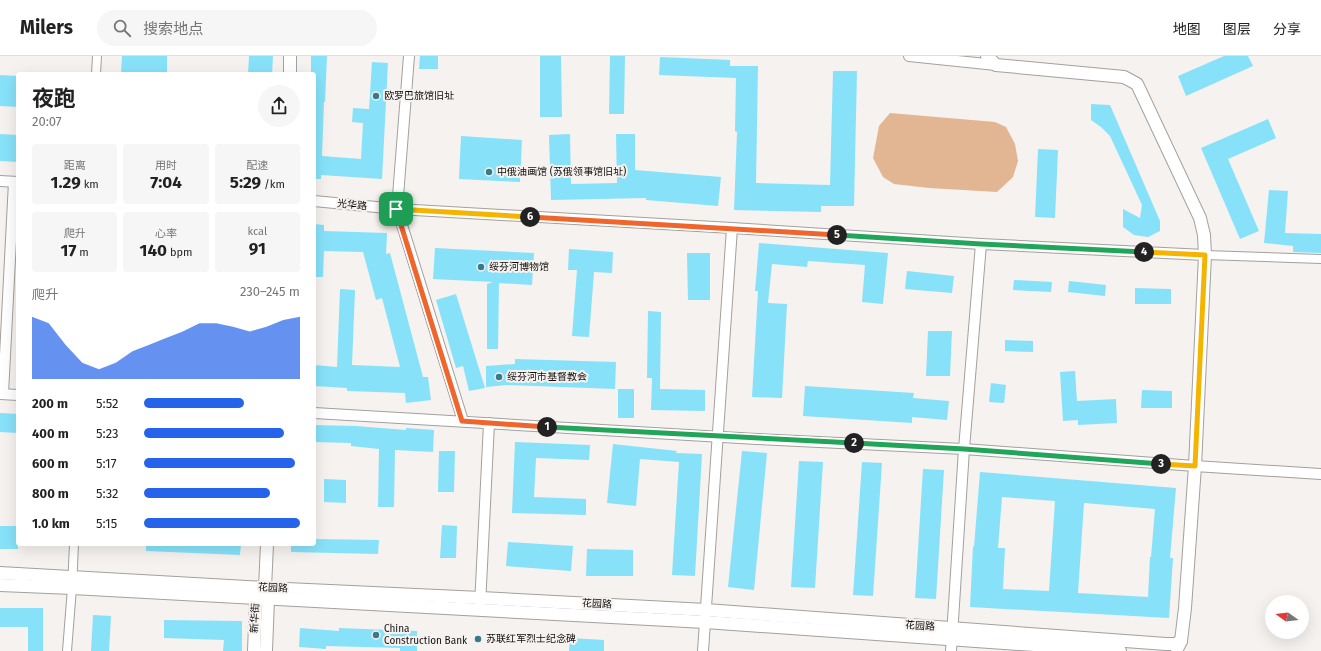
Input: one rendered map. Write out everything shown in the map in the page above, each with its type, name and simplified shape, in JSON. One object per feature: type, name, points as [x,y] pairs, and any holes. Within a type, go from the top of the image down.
[{"type":"main road","points":[[290,56],[290,72]]},
{"type":"main road","points":[[987,56],[996,65],[1124,77],[1137,84],[1200,218],[1204,235],[1205,255],[1195,466],[1185,608],[1178,646]]},
{"type":"main road","name":"新华街","points":[[254,651],[263,595],[267,546]]},
{"type":"main road","name":"花园路","points":[[0,573],[72,582],[263,595],[480,604],[706,610],[952,633],[1120,651]]},
{"type":"main road","name":"花园路","points":[[0,585],[72,582]]},
{"type":"main road","name":"新华街","points":[[263,595],[266,651]]},
{"type":"main road","name":"花园路","points":[[480,604],[705,622],[1175,644],[1178,646]]},
{"type":"street","points":[[96,72],[97,56]]},
{"type":"street","points":[[409,56],[396,209],[462,421]]},
{"type":"street","points":[[909,56],[996,65]]},
{"type":"street","points":[[0,181],[16,182],[2,394],[16,395]]},
{"type":"street","name":"光华路","points":[[316,201],[396,209],[981,244],[1205,255]]},
{"type":"street","points":[[703,651],[732,228]]},
{"type":"street","points":[[951,651],[964,449],[981,244]]},
{"type":"street","points":[[1205,255],[1321,259]]},
{"type":"street","points":[[316,413],[964,449],[1321,474]]},
{"type":"street","points":[[480,604],[489,423]]},
{"type":"street","points":[[67,651],[74,546]]},
{"type":"shaded area","points":[[890,113],[995,122],[1006,127],[1015,144],[1018,161],[1013,177],[997,192],[929,188],[894,184],[883,177],[873,158],[879,126]]},
{"type":"building","points":[[122,56],[167,56],[167,72],[121,72]]},
{"type":"building","points":[[249,56],[273,56],[272,72],[248,72]]},
{"type":"building","points":[[311,56],[327,56],[322,156],[361,159],[363,123],[352,122],[353,108],[369,109],[372,62],[388,63],[382,179],[321,175],[321,179],[316,179],[316,72],[311,72]]},
{"type":"building","points":[[420,56],[438,56],[438,69],[419,69]]},
{"type":"building","points":[[540,56],[561,56],[562,117],[540,117]]},
{"type":"building","points":[[610,56],[625,56],[624,114],[609,114]]},
{"type":"building","points":[[1224,56],[1248,56],[1253,66],[1186,96],[1178,76]]},
{"type":"building","points":[[660,57],[730,60],[730,66],[758,66],[756,183],[830,185],[833,71],[857,71],[854,206],[821,206],[821,212],[734,210],[737,132],[735,131],[736,78],[659,75]]},
{"type":"building","points":[[0,75],[16,76],[16,107],[0,106]]},
{"type":"building","points":[[1091,104],[1110,105],[1160,221],[1160,231],[1148,237],[1134,235],[1123,227],[1123,209],[1140,218],[1142,205],[1110,136],[1091,120]]},
{"type":"building","points":[[1268,119],[1276,138],[1228,159],[1259,231],[1240,239],[1201,148]]},
{"type":"building","points":[[0,134],[16,135],[16,162],[0,161]]},
{"type":"building","points":[[570,134],[571,184],[617,183],[616,134],[635,134],[635,170],[721,177],[718,206],[646,200],[646,198],[551,200],[549,135]]},
{"type":"building","points":[[461,136],[522,140],[520,182],[459,179]]},
{"type":"building","points":[[1038,149],[1058,150],[1055,218],[1035,217]]},
{"type":"building","points":[[1269,190],[1288,191],[1285,233],[1321,234],[1321,253],[1293,252],[1293,246],[1264,243]]},
{"type":"building","points":[[316,224],[324,225],[324,231],[387,233],[386,254],[390,253],[423,377],[428,377],[431,400],[406,403],[405,393],[347,391],[347,388],[316,386],[316,365],[337,367],[340,289],[355,290],[352,365],[400,367],[382,298],[376,300],[363,252],[324,251],[323,277],[316,277]]},
{"type":"building","points":[[759,243],[888,253],[883,304],[862,302],[865,265],[808,261],[807,267],[772,264],[768,303],[787,304],[782,398],[752,397],[758,291],[755,291]]},
{"type":"building","points":[[435,248],[534,253],[532,285],[499,283],[498,349],[487,349],[487,284],[493,282],[433,279]]},
{"type":"building","points":[[569,249],[613,252],[612,273],[594,272],[589,337],[572,336],[577,270],[568,270]]},
{"type":"building","points":[[687,253],[710,253],[710,300],[688,300]]},
{"type":"building","points":[[907,271],[954,276],[952,293],[905,289]]},
{"type":"building","points":[[1014,280],[1052,282],[1051,292],[1013,290]]},
{"type":"building","points":[[1069,281],[1106,285],[1105,296],[1068,292]]},
{"type":"building","points":[[1135,288],[1171,289],[1171,304],[1135,304]]},
{"type":"building","points":[[456,294],[485,388],[469,391],[463,366],[456,368],[436,300]]},
{"type":"building","points":[[648,311],[661,312],[660,389],[705,390],[705,411],[651,410],[652,378],[647,378]]},
{"type":"building","points":[[928,331],[952,331],[950,376],[926,376]]},
{"type":"building","points":[[1005,340],[1033,341],[1033,352],[1005,351]]},
{"type":"building","points":[[515,359],[616,362],[615,389],[507,385],[486,387],[486,366],[515,364]]},
{"type":"building","points":[[1075,371],[1077,401],[1116,399],[1117,423],[1078,425],[1078,420],[1063,421],[1060,372]]},
{"type":"building","points":[[991,383],[1006,385],[1004,403],[989,402]]},
{"type":"building","points":[[805,386],[914,393],[913,398],[949,401],[947,420],[912,417],[912,423],[803,416]]},
{"type":"building","points":[[618,389],[634,389],[634,418],[618,418]]},
{"type":"building","points":[[1142,390],[1172,391],[1172,408],[1141,408]]},
{"type":"building","points":[[0,413],[16,414],[16,433],[0,432]]},
{"type":"building","points":[[316,425],[434,430],[433,452],[395,450],[394,507],[378,507],[379,449],[351,446],[351,443],[316,442]]},
{"type":"building","points":[[515,442],[590,445],[589,460],[536,458],[534,497],[586,499],[586,515],[512,513]]},
{"type":"building","points":[[613,444],[677,451],[676,453],[702,454],[695,576],[672,575],[679,462],[640,459],[636,506],[607,503]]},
{"type":"building","points":[[439,451],[455,451],[454,492],[438,492]]},
{"type":"building","points":[[742,451],[767,453],[754,590],[728,587]]},
{"type":"building","points":[[799,461],[823,462],[815,588],[791,587]]},
{"type":"building","points":[[862,462],[882,463],[873,596],[853,595]]},
{"type":"building","points":[[923,469],[944,470],[936,599],[915,598]]},
{"type":"building","points":[[980,472],[1176,488],[1170,558],[1173,558],[1169,618],[970,607],[973,546],[974,547]],"holes":[[[1002,497],[1055,501],[1049,591],[1003,589],[1005,548],[998,548]],[[1084,503],[1155,509],[1148,597],[1078,593]]]},
{"type":"building","points":[[324,479],[346,480],[346,503],[324,502]]},
{"type":"building","points":[[442,525],[457,526],[456,558],[440,558]]},
{"type":"building","points":[[0,526],[16,526],[16,546],[18,546],[18,549],[0,549]]},
{"type":"building","points":[[316,539],[379,540],[378,554],[291,552],[291,546],[316,546]]},
{"type":"building","points":[[508,542],[573,546],[571,571],[506,566]]},
{"type":"building","points":[[146,546],[241,546],[240,555],[146,551]]},
{"type":"building","points":[[587,549],[633,550],[633,576],[586,576]]},
{"type":"building","points":[[0,608],[43,608],[43,651],[28,651],[28,627],[0,627]]},
{"type":"building","points":[[93,615],[111,616],[109,651],[91,651]]},
{"type":"building","points":[[164,620],[242,621],[242,651],[223,651],[224,640],[164,638]]},
{"type":"building","points":[[300,628],[339,631],[339,628],[417,631],[417,651],[400,651],[400,648],[326,646],[326,649],[299,647]]},
{"type":"building","points":[[570,638],[604,640],[604,651],[569,651]]},
{"type":"place","name":"欧罗巴旅馆旧址","points":[[376,96]]},
{"type":"place","name":"中俄油画馆 (苏俄领事馆旧址)","points":[[489,172]]},
{"type":"place","name":"绥芬河博物馆","points":[[481,267]]},
{"type":"place","name":"绥芬河市基督教会","points":[[499,377]]},
{"type":"place","name":"China Construction Bank","points":[[376,635]]},
{"type":"place","name":"苏联红军烈士纪念碑","points":[[478,639]]},
{"type":"route","points":[[396,209],[981,244],[1205,255],[1195,466],[964,449],[757,439],[462,421],[396,209]]}]
